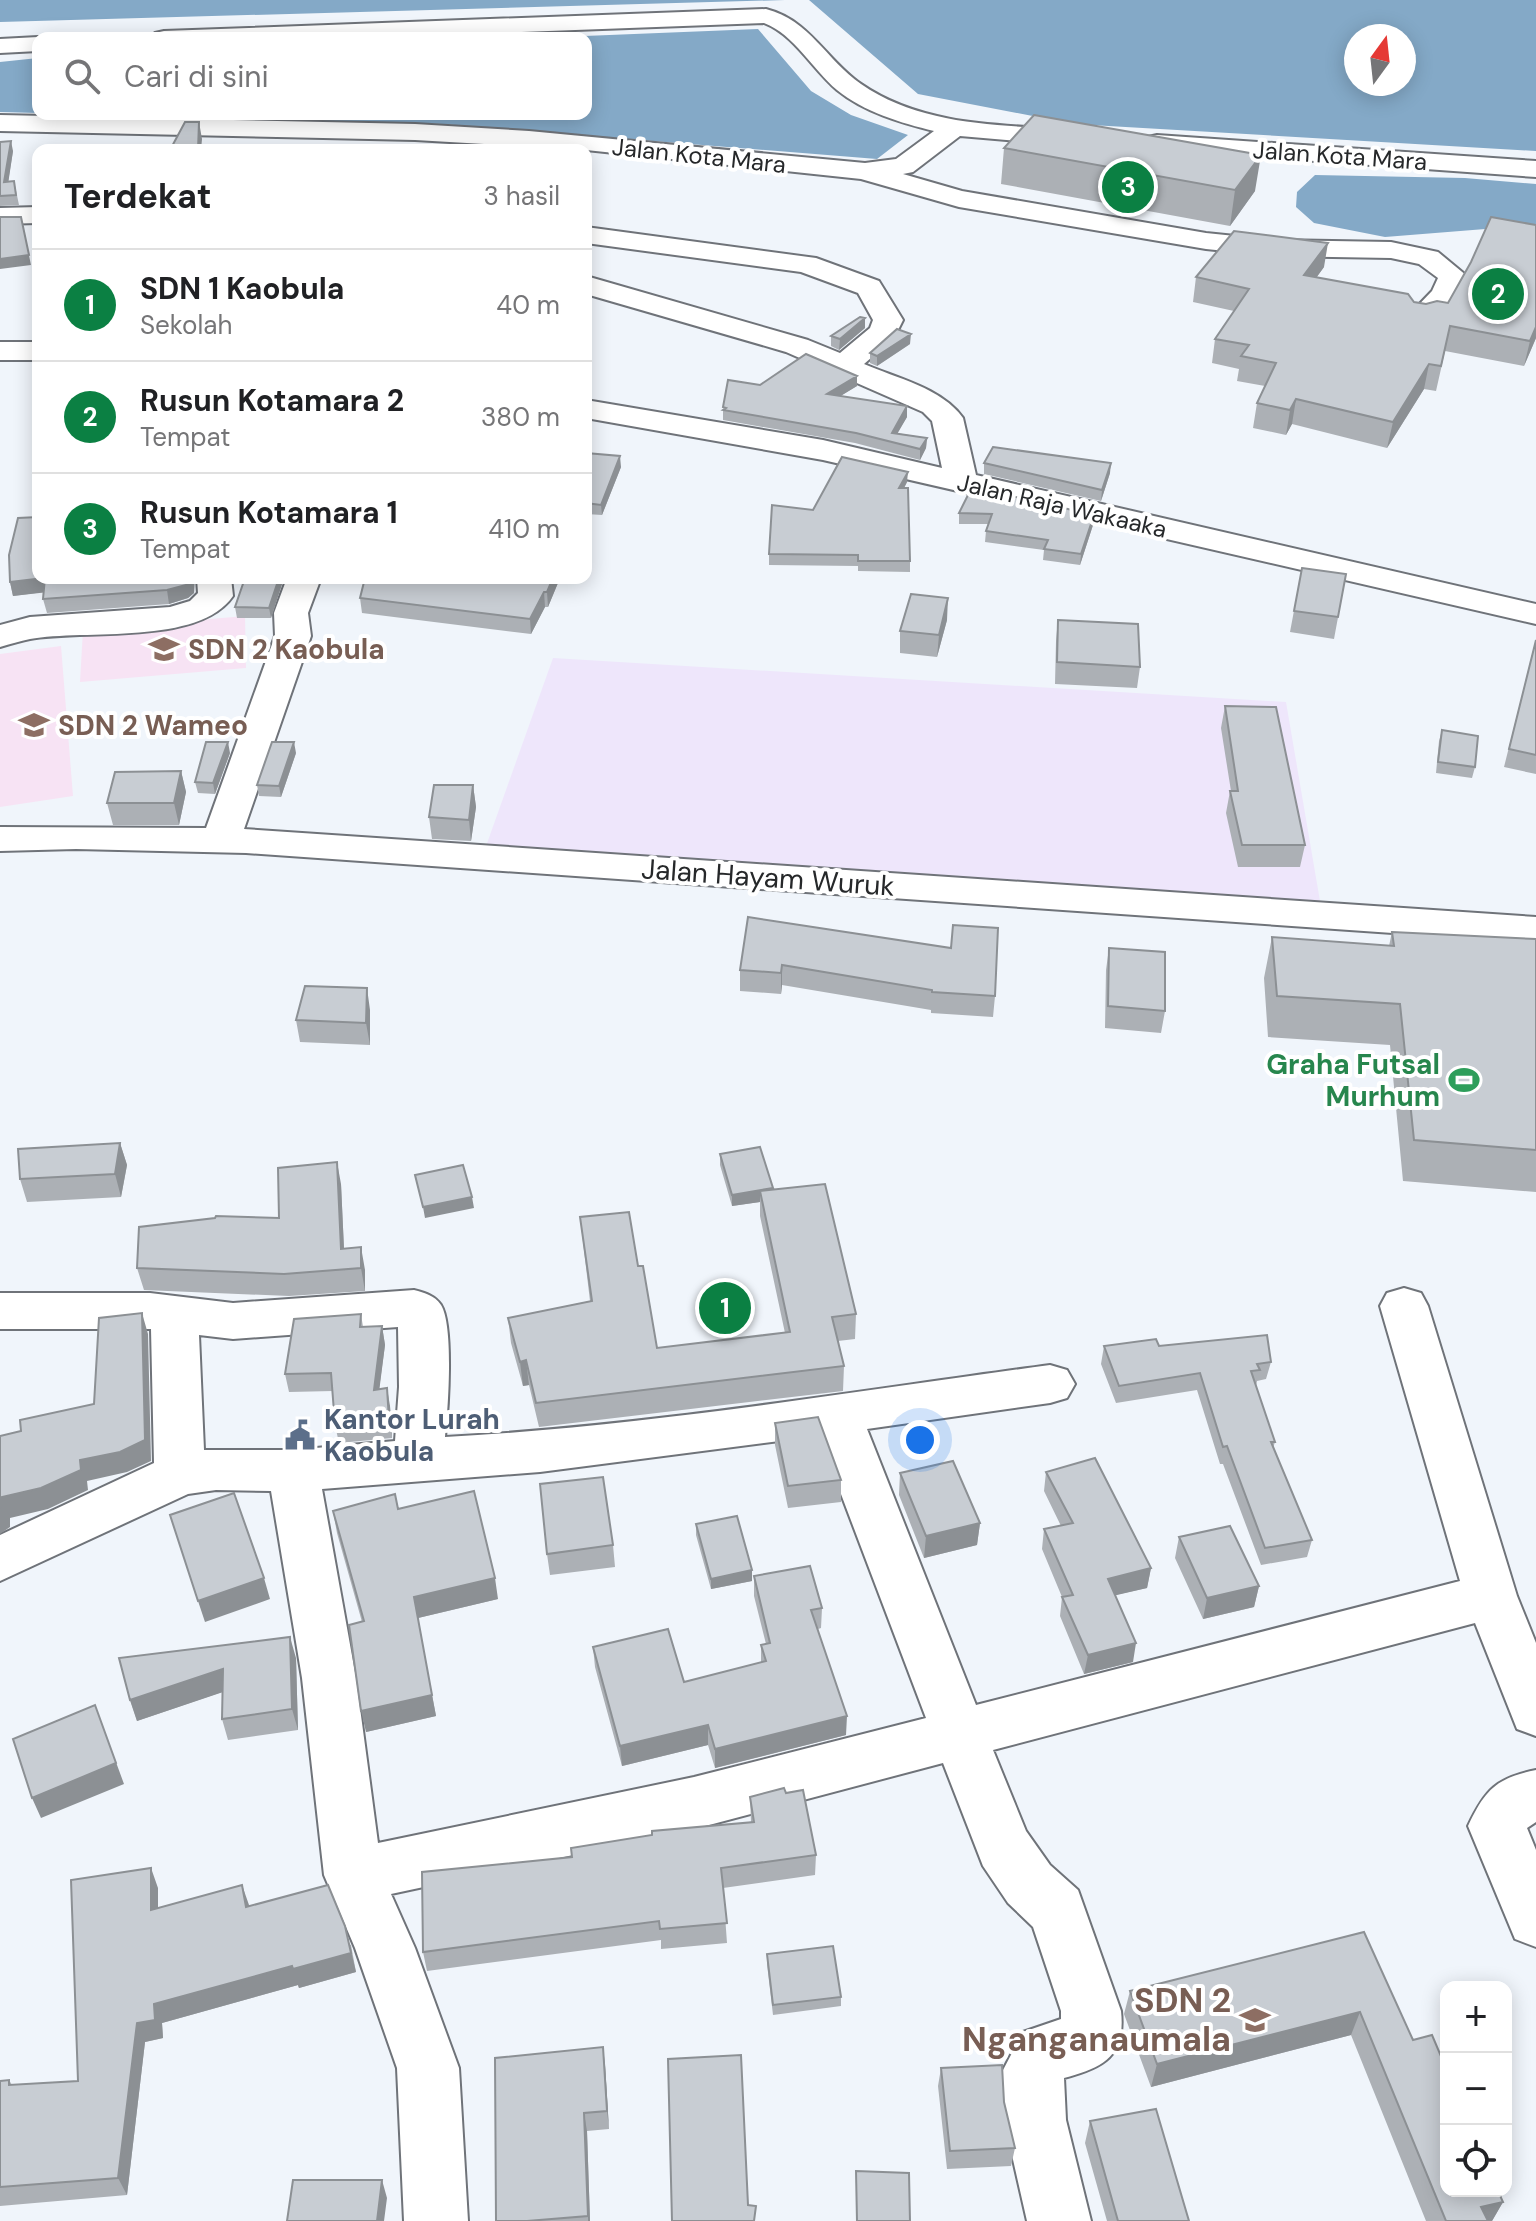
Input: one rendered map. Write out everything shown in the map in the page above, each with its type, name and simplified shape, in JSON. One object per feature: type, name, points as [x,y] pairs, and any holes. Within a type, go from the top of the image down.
[{"type":"street","points":[[328,32],[766,16],[779,20],[842,83],[906,116],[953,129],[1095,139]]},
{"type":"street","points":[[0,46],[32,44]]},
{"type":"street","name":"Jalan Kota Mara","points":[[0,123],[415,132],[582,144]]},
{"type":"street","name":"Jalan Kota Mara","points":[[592,145],[865,171],[904,166],[953,129]]},
{"type":"street","name":"Jalan Kota Mara","points":[[1126,141],[1536,169]]},
{"type":"street","points":[[865,171],[974,202],[1206,241],[1274,248],[1391,250],[1428,258],[1453,276],[1445,295],[1421,318]]},
{"type":"street","points":[[0,216],[32,215]]},
{"type":"street","points":[[592,236],[806,264],[869,287],[888,320],[883,332],[843,366]]},
{"type":"street","points":[[592,287],[797,346],[934,405],[947,418],[961,483]]},
{"type":"street","points":[[0,351],[32,351]]},
{"type":"street","name":"Jalan Raja Wakaaka","points":[[592,410],[823,450],[1536,614]]},
{"type":"street","points":[[0,636],[30,628],[174,617],[202,608],[216,596],[215,584]]},
{"type":"street","points":[[221,840],[293,636],[291,613],[302,584]]},
{"type":"street","name":"Jalan Hayam Wuruk","points":[[0,839],[221,840],[1536,930]]},
{"type":"street","points":[[1404,1306],[1491,1596],[1536,1712]]},
{"type":"street","points":[[0,1311],[150,1311],[233,1321],[266,1321],[414,1308],[422,1315],[424,1368],[424,1422],[417,1459]]},
{"type":"street","points":[[174,1314],[180,1474]]},
{"type":"street","points":[[0,1559],[180,1474],[216,1469],[293,1471],[417,1459],[540,1452],[1050,1384]]},
{"type":"street","points":[[836,1414],[1003,1847],[1029,1884],[1057,1910],[1091,2011],[1093,2031],[1081,2044],[1045,2053],[1033,2072],[1035,2120],[1059,2221]]},
{"type":"street","points":[[293,1471],[329,1678],[353,1875],[385,1948],[428,2068],[436,2221]]},
{"type":"street","points":[[353,1875],[694,1803],[1491,1596]]},
{"type":"street","points":[[1536,1796],[1525,1797],[1506,1807],[1497,1826],[1536,1919]]},
{"type":"shaded area","name":"SDN 2 Kaobula","points":[[245,616],[246,668],[80,682],[83,630]]},
{"type":"shaded area","name":"SDN 2 Wameo","points":[[61,646],[73,796],[0,807],[0,654]]},
{"type":"shaded area","points":[[553,658],[1286,702],[1321,907],[485,849]]},
{"type":"water","points":[[0,0],[785,0],[0,22]]},
{"type":"water","points":[[809,0],[1536,0],[1536,151],[1074,124],[918,94]]},
{"type":"water","points":[[758,29],[811,91],[851,115],[908,135],[877,159],[443,124],[293,120],[592,120],[592,36]]},
{"type":"water","points":[[32,59],[32,113],[0,112],[0,62]]},
{"type":"water","points":[[1315,175],[1465,178],[1536,184],[1536,225],[1385,237],[1314,223],[1296,207],[1297,192]]},
{"type":"building","points":[[1034,115],[1261,155],[1235,190],[1004,148]]},
{"type":"building","points":[[185,122],[199,122],[198,144],[173,144]]},
{"type":"building","points":[[11,141],[4,182],[14,181],[16,195],[0,196],[0,142]]},
{"type":"building","points":[[0,217],[21,217],[29,255],[0,259]]},
{"type":"building","points":[[1491,217],[1536,225],[1536,327],[1530,341],[1450,326],[1441,366],[1429,364],[1393,422],[1296,399],[1290,410],[1257,403],[1276,363],[1241,356],[1249,345],[1215,339],[1249,289],[1196,277],[1234,231],[1328,243],[1304,275],[1408,294],[1414,302],[1448,303]]},
{"type":"building","points":[[860,317],[865,318],[840,339],[831,336]]},
{"type":"building","points":[[897,329],[911,334],[877,356],[870,353]]},
{"type":"building","points":[[806,354],[857,376],[827,394],[907,406],[892,433],[927,438],[920,449],[856,433],[723,410],[726,408],[723,407],[728,380],[760,385]]},
{"type":"building","points":[[993,447],[1111,463],[1102,490],[984,463]]},
{"type":"building","points":[[592,454],[620,456],[601,505],[592,504]]},
{"type":"building","points":[[842,457],[908,472],[899,488],[908,488],[910,561],[858,561],[858,555],[769,554],[772,505],[813,510]]},
{"type":"building","points":[[972,487],[1094,515],[1081,554],[1044,549],[1048,540],[986,531],[992,514],[959,513]]},
{"type":"building","points":[[32,517],[32,579],[10,582],[9,555],[18,518]]},
{"type":"building","points":[[1302,568],[1346,574],[1338,617],[1294,611]]},
{"type":"building","points":[[44,584],[187,584],[167,590],[43,599]]},
{"type":"building","points":[[243,584],[277,584],[269,608],[235,607]]},
{"type":"building","points":[[364,584],[550,584],[530,619],[360,598]]},
{"type":"building","points":[[911,594],[948,598],[939,635],[900,631]]},
{"type":"building","points":[[1058,620],[1138,624],[1140,667],[1057,662]]},
{"type":"building","points":[[1536,640],[1536,755],[1509,749]]},
{"type":"building","points":[[1225,706],[1276,707],[1305,845],[1242,845],[1230,791],[1238,791]]},
{"type":"building","points":[[1442,730],[1478,736],[1475,767],[1438,762]]},
{"type":"building","points":[[206,742],[228,742],[213,783],[195,782]]},
{"type":"building","points":[[272,742],[294,742],[279,786],[257,785]]},
{"type":"building","points":[[181,771],[174,803],[107,803],[115,772]]},
{"type":"building","points":[[434,785],[473,785],[469,820],[429,817]]},
{"type":"building","points":[[748,917],[951,948],[953,925],[998,928],[995,996],[932,992],[782,965],[781,973],[740,970]]},
{"type":"building","name":"Graha Futsal Murhum","points":[[1392,932],[1536,939],[1536,1150],[1414,1140],[1400,1004],[1277,996],[1272,937],[1394,946]]},
{"type":"building","points":[[1109,948],[1165,952],[1165,1011],[1108,1006]]},
{"type":"building","points":[[305,986],[367,988],[366,1023],[296,1020]]},
{"type":"building","points":[[120,1143],[115,1174],[20,1179],[18,1149]]},
{"type":"building","points":[[760,1147],[773,1188],[732,1195],[720,1154]]},
{"type":"building","points":[[337,1162],[341,1249],[361,1247],[361,1268],[284,1274],[137,1268],[139,1227],[216,1216],[279,1218],[278,1168]]},
{"type":"building","points":[[463,1165],[472,1197],[423,1207],[415,1175]]},
{"type":"building","points":[[825,1184],[856,1314],[832,1317],[844,1366],[536,1403],[526,1360],[520,1362],[508,1318],[592,1301],[580,1217],[629,1212],[638,1266],[643,1266],[657,1348],[790,1332],[760,1191]]},
{"type":"building","points":[[142,1313],[145,1440],[120,1452],[80,1460],[81,1470],[41,1488],[2,1497],[0,1508],[0,1436],[21,1431],[20,1420],[94,1404],[99,1318]]},
{"type":"building","points":[[361,1314],[360,1327],[382,1326],[374,1390],[387,1388],[389,1420],[335,1425],[331,1373],[285,1374],[294,1319]]},
{"type":"building","points":[[1267,1335],[1271,1362],[1257,1364],[1260,1370],[1251,1371],[1275,1442],[1271,1442],[1312,1540],[1265,1548],[1227,1446],[1223,1447],[1200,1373],[1119,1386],[1104,1346],[1156,1339],[1159,1346]]},
{"type":"building","points":[[818,1417],[841,1480],[788,1486],[775,1423]]},
{"type":"building","points":[[1095,1458],[1151,1568],[1108,1579],[1136,1643],[1088,1655],[1062,1597],[1073,1595],[1044,1529],[1073,1523],[1046,1472]]},
{"type":"building","points":[[953,1461],[980,1523],[926,1536],[900,1473]]},
{"type":"building","points":[[603,1477],[613,1545],[547,1554],[540,1484]]},
{"type":"building","points":[[474,1491],[495,1578],[414,1597],[432,1695],[361,1711],[349,1625],[364,1621],[333,1511],[395,1494],[398,1509]]},
{"type":"building","points":[[234,1493],[264,1578],[198,1601],[170,1515]]},
{"type":"building","points":[[737,1516],[752,1570],[711,1579],[696,1524]]},
{"type":"building","points":[[1230,1526],[1259,1586],[1207,1598],[1179,1537]]},
{"type":"building","points":[[810,1566],[822,1608],[811,1610],[847,1716],[715,1749],[708,1725],[620,1746],[593,1647],[668,1629],[684,1682],[766,1661],[761,1645],[770,1643],[754,1576]]},
{"type":"building","points":[[290,1637],[292,1709],[222,1719],[223,1669],[130,1700],[119,1658]]},
{"type":"building","points":[[95,1705],[116,1763],[32,1798],[13,1739]]},
{"type":"building","points":[[784,1788],[786,1793],[803,1790],[816,1855],[721,1868],[727,1923],[660,1929],[659,1921],[423,1952],[422,1872],[572,1857],[571,1848],[652,1835],[652,1831],[754,1822],[750,1797]]},
{"type":"building","points":[[151,1868],[151,1910],[242,1885],[246,1907],[328,1885],[345,1926],[351,1953],[154,2004],[155,2020],[137,2023],[118,2178],[0,2187],[0,2081],[9,2080],[9,2085],[78,2081],[71,1880]]},
{"type":"building","points":[[1364,1932],[1413,2040],[1432,2035],[1440,2054],[1440,2197],[1501,2197],[1503,2202],[1481,2207],[1488,2221],[1446,2221],[1360,2012],[1157,2064],[1130,1991]]},
{"type":"building","points":[[833,1946],[841,1997],[773,2005],[767,1954]]},
{"type":"building","points":[[603,2047],[607,2111],[584,2113],[588,2216],[496,2221],[495,2058]]},
{"type":"building","points":[[741,2055],[748,2205],[756,2206],[754,2221],[672,2221],[668,2059]]},
{"type":"building","points":[[1002,2065],[1004,2102],[1015,2148],[950,2151],[941,2068]]},
{"type":"building","points":[[1156,2109],[1189,2221],[1118,2221],[1090,2121]]},
{"type":"building","points":[[856,2171],[909,2173],[910,2221],[857,2221]]},
{"type":"building","points":[[293,2180],[382,2180],[377,2221],[287,2221]]},
{"type":"place","name":"Rusun Kotamara 1","points":[[1128,187]]},
{"type":"place","name":"Rusun Kotamara 2","points":[[1498,294]]},
{"type":"place","name":"SDN 2 Kaobula","points":[[164,649]]},
{"type":"place","name":"SDN 2 Wameo","points":[[34,725]]},
{"type":"place","name":"Graha Futsal Murhum","points":[[1464,1080]]},
{"type":"place","name":"SDN 1 Kaobula","points":[[725,1308]]},
{"type":"place","name":"Kantor Lurah Kaobula","points":[[300,1435]]},
{"type":"place","name":"SDN 2 Nganganaumala","points":[[1255,2020]]}]
